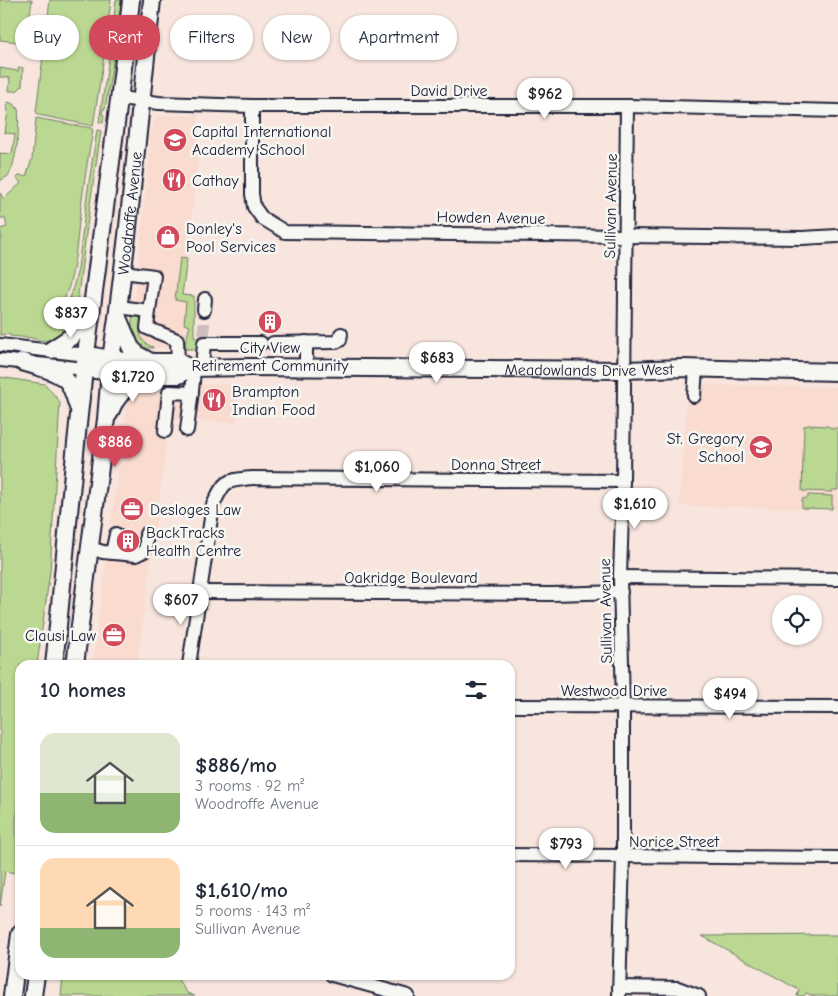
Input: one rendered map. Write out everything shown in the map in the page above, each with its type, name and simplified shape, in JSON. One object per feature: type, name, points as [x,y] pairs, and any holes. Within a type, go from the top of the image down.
[{"type":"main road","name":"Woodroffe Avenue","points":[[55,660],[91,314],[131,0]]},
{"type":"main road","name":"Woodroffe Avenue","points":[[76,660],[106,419],[152,0]]},
{"type":"main road","points":[[106,419],[114,403],[125,388],[149,369],[131,348],[118,312]]},
{"type":"main road","points":[[51,350],[71,337],[91,314]]},
{"type":"main road","points":[[22,362],[57,374],[66,380],[80,412]]},
{"type":"main road","name":"Meadowlands Drive West","points":[[86,362],[149,369],[179,375],[191,367],[696,369],[838,372]]},
{"type":"main road","points":[[12,996],[15,973]]},
{"type":"main road","points":[[33,996],[35,980]]},
{"type":"street","name":"David Drive","points":[[120,98],[159,103],[252,106],[627,106],[838,111]]},
{"type":"street","name":"Howden Avenue","points":[[252,106],[252,194],[254,207],[262,218],[285,232],[802,238],[838,236]]},
{"type":"street","name":"Sullivan Avenue","points":[[619,992],[623,707],[620,578],[625,370],[627,106]]},
{"type":"street","points":[[123,272],[154,276],[147,328],[177,340],[191,367],[192,393],[187,430]]},
{"type":"street","points":[[118,312],[149,311]]},
{"type":"street","points":[[191,367],[204,339],[267,343],[336,342],[340,340],[341,334]]},
{"type":"street","points":[[306,342],[306,368]]},
{"type":"street","points":[[0,345],[51,350],[86,362]]},
{"type":"street","points":[[0,360],[86,362]]},
{"type":"street","points":[[694,396],[696,369]]},
{"type":"street","points":[[165,431],[169,392],[192,393]]},
{"type":"street","name":"Donna Street","points":[[191,660],[213,505],[222,488],[229,481],[252,478],[623,481]]},
{"type":"street","points":[[112,553],[116,534]]},
{"type":"street","points":[[90,548],[103,552],[136,555],[144,551],[146,547],[146,534]]},
{"type":"street","points":[[620,578],[838,579]]},
{"type":"street","name":"Oakridge Boulevard","points":[[200,592],[543,594],[621,592]]},
{"type":"street","name":"Westwood Drive","points":[[515,706],[838,707]]},
{"type":"street","name":"Norice Street","points":[[515,856],[758,856],[838,858]]},
{"type":"street","points":[[350,980],[408,996]]},
{"type":"street","points":[[619,992],[678,988],[698,996]]},
{"type":"shaded area","points":[[198,114],[199,155],[182,295],[189,295],[192,349],[142,347],[131,332],[152,127],[155,117]]},
{"type":"shaded area","points":[[237,384],[237,423],[168,419],[164,463],[138,660],[93,660],[126,410],[132,393],[144,387]]},
{"type":"shaded area","name":"St. Gregory School","points":[[688,384],[838,387],[838,509],[679,506]]},
{"type":"green space","points":[[0,0],[32,0],[30,15],[15,15],[15,42],[0,40]]},
{"type":"green space","points":[[50,0],[111,0],[109,15],[89,15],[89,60],[103,60],[93,126],[39,115],[36,112],[42,60],[79,60],[79,15],[48,15]]},
{"type":"green space","points":[[116,0],[121,0],[119,15],[114,15]]},
{"type":"green space","points":[[109,60],[113,60],[105,109],[103,109],[102,114],[104,115],[103,123],[99,122]]},
{"type":"green space","points":[[19,67],[23,68],[22,86],[17,91],[9,91],[10,78],[0,77],[0,68],[18,71]]},
{"type":"green space","points":[[8,102],[18,109],[17,144],[10,172],[7,177],[0,181],[0,153],[12,154],[15,134],[5,133]]},
{"type":"green space","points":[[36,118],[91,128],[93,130],[76,253],[70,283],[60,315],[61,328],[64,334],[44,341],[10,336],[9,334],[0,335],[0,240],[2,239],[0,229],[7,227],[5,218],[0,218],[0,193],[4,199],[21,183],[17,178],[20,175],[26,177],[32,159]]},
{"type":"green space","points":[[97,130],[101,131],[75,318],[69,329],[65,318],[78,269]]},
{"type":"green space","points":[[180,258],[187,259],[182,295],[194,296],[194,335],[195,338],[200,338],[199,349],[186,349],[185,343],[190,326],[184,324],[186,302],[175,300]]},
{"type":"green space","points":[[133,313],[142,314],[140,334],[144,341],[153,348],[140,346],[134,341],[132,330]]},
{"type":"green space","points":[[0,377],[45,384],[60,402],[50,572],[38,660],[15,660],[15,873],[5,871],[0,907]]},
{"type":"green space","points":[[804,426],[827,426],[834,429],[838,427],[838,490],[832,490],[832,492],[802,491]]},
{"type":"green space","points":[[808,495],[832,496],[832,509],[802,508],[802,499],[808,498]]},
{"type":"green space","points":[[838,935],[838,996],[813,996],[806,993],[804,996],[797,996],[799,990],[702,936]]},
{"type":"green space","points":[[63,980],[178,980],[187,993],[195,996],[61,996]]},
{"type":"tunnel","points":[[204,310],[204,335]]},
{"type":"place","name":"Capital International Academy School","points":[[175,140]]},
{"type":"place","name":"Cathay","points":[[174,180]]},
{"type":"place","name":"Donley's Pool Services","points":[[168,237]]},
{"type":"place","name":"City View Retirement Community","points":[[270,322]]},
{"type":"place","name":"Brampton Indian Food","points":[[214,400]]},
{"type":"place","name":"St. Gregory School","points":[[761,447]]},
{"type":"place","name":"Desloges Law","points":[[132,509]]},
{"type":"place","name":"BackTracks Health Centre","points":[[128,541]]},
{"type":"place","name":"Clausi Law","points":[[114,635]]}]
